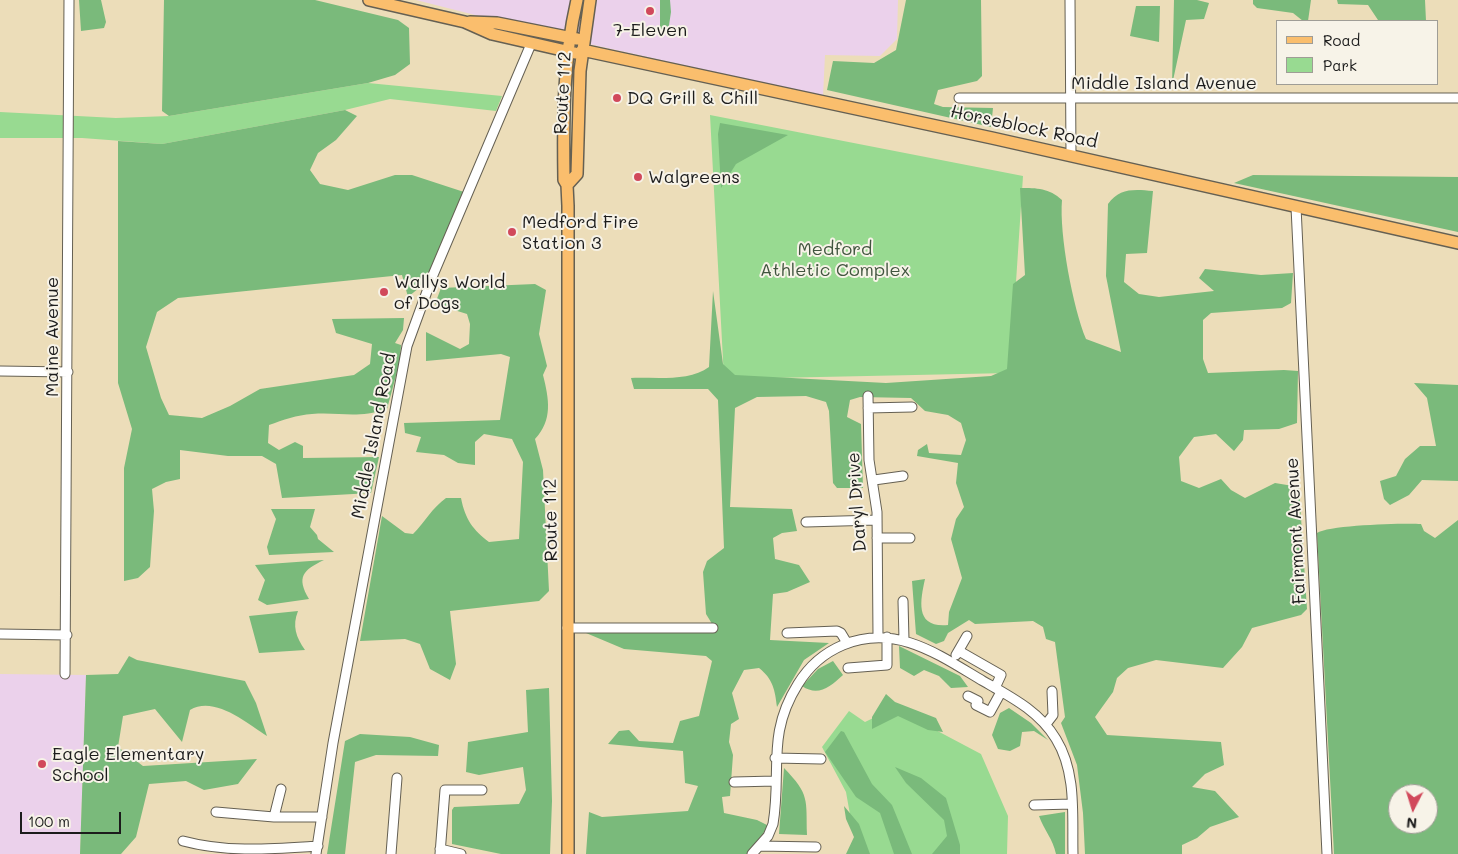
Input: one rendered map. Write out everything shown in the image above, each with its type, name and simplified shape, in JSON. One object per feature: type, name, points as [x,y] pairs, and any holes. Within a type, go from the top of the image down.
[{"type":"main road","name":"Horseblock Road","points":[[369,0],[465,22],[492,34],[531,44],[568,52],[583,48]]},
{"type":"main road","name":"Route 112","points":[[568,854],[567,628],[570,556],[567,421],[568,185],[564,180],[564,122],[568,52],[577,0]]},
{"type":"main road","name":"Route 112","points":[[568,185],[577,174],[583,48],[590,0]]},
{"type":"main road","name":"Horseblock Road","points":[[465,22],[497,23],[570,38],[583,48],[1071,155],[1296,208],[1458,243]]},
{"type":"street","name":"Maine Avenue","points":[[65,674],[67,635],[69,0]]},
{"type":"street","points":[[1070,0],[1071,155]]},
{"type":"street","name":"Middle Island Road","points":[[318,849],[333,743],[407,346],[433,274],[531,44]]},
{"type":"street","name":"Middle Island Avenue","points":[[959,98],[1071,100],[1458,98]]},
{"type":"street","name":"Fairmont Avenue","points":[[1296,208],[1327,854]]},
{"type":"street","points":[[0,371],[68,372]]},
{"type":"street","name":"Daryl Drive","points":[[848,668],[887,666],[883,636],[874,480],[869,460],[868,396]]},
{"type":"street","points":[[868,408],[912,407]]},
{"type":"street","points":[[874,480],[903,476]]},
{"type":"street","points":[[806,522],[877,520]]},
{"type":"street","points":[[877,538],[910,538]]},
{"type":"street","points":[[903,601],[904,640]]},
{"type":"street","points":[[567,628],[712,628]]},
{"type":"street","points":[[787,633],[837,631],[847,643]]},
{"type":"street","points":[[0,634],[67,635]]},
{"type":"street","points":[[752,854],[760,846],[773,824],[775,758],[783,716],[798,684],[821,656],[847,643],[883,636],[904,640],[953,663],[1032,711],[1046,724],[1057,740],[1066,759],[1071,781],[1073,854]]},
{"type":"street","points":[[953,663],[967,636]]},
{"type":"street","points":[[959,651],[1001,675],[990,712],[976,705],[978,701],[968,696]]},
{"type":"street","points":[[1046,724],[1053,715],[1052,691]]},
{"type":"street","points":[[775,758],[822,759]]},
{"type":"street","points":[[391,854],[397,778]]},
{"type":"street","points":[[734,782],[775,781]]},
{"type":"street","points":[[274,817],[281,789]]},
{"type":"street","points":[[461,854],[440,852],[445,790],[482,790]]},
{"type":"street","points":[[1034,805],[1072,804]]},
{"type":"street","points":[[216,812],[274,817],[322,817]]},
{"type":"street","points":[[183,841],[217,848],[251,851],[318,849]]},
{"type":"street","points":[[760,846],[787,851],[816,847]]},
{"type":"shaded area","points":[[416,0],[898,0],[897,39],[880,56],[825,55],[823,96],[589,44]]},
{"type":"shaded area","name":"Eagle Elementary School","points":[[0,674],[86,675],[80,854],[0,854]]},
{"type":"green space","points":[[79,0],[101,0],[106,22],[104,28],[81,31]]},
{"type":"green space","points":[[164,0],[315,0],[398,20],[409,28],[410,64],[395,75],[368,83],[169,116],[162,111]]},
{"type":"green space","points":[[660,0],[670,0],[671,12],[668,32],[660,32]]},
{"type":"green space","points":[[906,0],[981,0],[982,76],[977,81],[938,90],[934,104],[943,107],[993,108],[991,127],[827,90],[833,61],[874,63],[896,50]]},
{"type":"green space","points":[[1174,0],[1197,0],[1209,3],[1204,19],[1186,20],[1172,85]]},
{"type":"green space","points":[[1253,0],[1311,0],[1308,20],[1302,20],[1293,13],[1257,8],[1253,4]]},
{"type":"green space","points":[[1337,0],[1425,0],[1426,20],[1378,20],[1368,5],[1338,4]]},
{"type":"green space","points":[[1136,6],[1160,6],[1159,42],[1130,36]]},
{"type":"green space","points":[[368,83],[502,96],[496,111],[390,99],[345,110],[162,144],[82,138],[0,138],[0,112],[116,118],[169,116]]},
{"type":"green space","points":[[345,110],[357,116],[336,140],[318,153],[310,170],[320,184],[348,190],[395,175],[412,175],[464,192],[425,283],[408,297],[402,275],[178,298],[157,312],[146,347],[161,398],[169,415],[202,418],[230,406],[260,389],[354,375],[370,364],[372,344],[336,333],[332,319],[404,318],[403,330],[395,343],[401,345],[400,361],[387,409],[366,414],[306,415],[269,425],[268,443],[279,450],[295,442],[303,446],[303,458],[379,457],[371,493],[282,498],[276,464],[262,456],[228,456],[180,450],[180,479],[166,482],[152,489],[154,511],[150,567],[138,578],[124,581],[124,468],[132,429],[118,383],[118,141],[162,144]]},
{"type":"green space","name":"Medford Athletic Complex","points":[[710,115],[1023,176],[1010,373],[724,379]]},
{"type":"green space","points":[[720,123],[788,135],[736,164],[721,188],[718,134]]},
{"type":"green space","points":[[1253,175],[1458,177],[1458,232],[1234,183]]},
{"type":"green space","points":[[1020,188],[1043,190],[1052,193],[1062,200],[1063,232],[1068,271],[1076,309],[1086,339],[1121,352],[1106,276],[1108,204],[1122,192],[1133,190],[1153,191],[1147,253],[1126,254],[1124,282],[1139,294],[1159,297],[1214,291],[1199,278],[1205,269],[1261,275],[1293,273],[1291,303],[1282,308],[1211,313],[1203,320],[1203,359],[1208,373],[1298,371],[1297,423],[1279,429],[1244,430],[1243,440],[1234,451],[1216,434],[1194,437],[1179,457],[1181,481],[1199,488],[1221,479],[1231,490],[1245,498],[1275,483],[1299,487],[1307,609],[1301,615],[1252,628],[1242,647],[1223,668],[1156,660],[1128,668],[1117,678],[1113,692],[1095,717],[1107,735],[1221,742],[1224,765],[1205,774],[1192,787],[1215,791],[1239,817],[1210,827],[1197,838],[1182,845],[1182,854],[1085,854],[1083,813],[1077,765],[1061,723],[1065,717],[1055,642],[1046,639],[1043,627],[1033,621],[975,624],[969,620],[948,633],[944,641],[936,644],[916,634],[912,581],[925,579],[921,604],[925,618],[937,625],[948,625],[949,612],[962,578],[951,539],[956,519],[964,507],[956,483],[958,463],[917,456],[918,450],[927,444],[929,453],[961,455],[966,440],[961,423],[948,415],[925,411],[911,398],[860,397],[850,400],[847,417],[861,424],[863,488],[837,488],[833,483],[829,411],[826,402],[806,396],[757,397],[735,408],[730,507],[792,509],[797,531],[782,533],[773,538],[775,559],[799,565],[810,582],[787,592],[773,594],[770,640],[829,643],[804,660],[777,707],[772,685],[759,668],[744,670],[732,693],[739,719],[731,724],[729,742],[733,755],[730,796],[722,797],[724,813],[757,820],[769,826],[747,854],[586,854],[589,812],[602,817],[688,811],[698,786],[685,783],[683,751],[608,744],[619,731],[629,730],[639,741],[673,743],[680,721],[699,716],[712,661],[706,656],[624,649],[586,633],[717,632],[706,614],[703,572],[707,561],[724,548],[718,400],[708,389],[634,389],[631,378],[682,377],[701,372],[709,367],[713,291],[723,364],[735,375],[886,383],[991,376],[1007,369],[1013,284],[1025,275]]},
{"type":"green space","points":[[535,284],[546,290],[539,334],[547,366],[543,375],[548,409],[545,424],[535,439],[543,470],[549,591],[539,601],[450,611],[456,664],[450,680],[430,669],[420,644],[405,639],[360,641],[382,516],[405,533],[413,534],[446,498],[461,498],[470,523],[489,542],[519,539],[523,462],[512,439],[484,434],[475,442],[475,465],[458,463],[444,455],[416,452],[421,437],[405,433],[404,423],[500,420],[510,357],[501,354],[426,361],[426,332],[460,349],[469,344],[470,324],[467,314],[435,304],[441,288]]},
{"type":"green space","points":[[1414,383],[1458,385],[1458,481],[1422,480],[1409,495],[1390,505],[1384,499],[1380,481],[1396,476],[1405,459],[1420,446],[1436,446],[1427,398]]},
{"type":"green space","points":[[271,509],[315,509],[310,527],[318,539],[334,552],[269,555],[267,547],[276,519]]},
{"type":"green space","points":[[1458,520],[1458,854],[1334,854],[1317,533],[1350,526],[1383,524],[1421,524],[1424,531],[1435,538]]},
{"type":"green space","points":[[324,560],[311,567],[302,580],[309,599],[267,605],[258,600],[265,580],[255,565]]},
{"type":"green space","points":[[298,611],[295,627],[299,641],[305,650],[259,653],[249,616]]},
{"type":"green space","points":[[899,646],[960,676],[968,687],[951,688],[939,676],[924,670],[914,676],[900,668]]},
{"type":"green space","points":[[129,656],[137,660],[245,681],[256,703],[267,736],[230,712],[209,706],[199,706],[190,710],[182,742],[155,709],[123,716],[118,747],[143,766],[257,759],[238,784],[204,790],[186,781],[149,784],[136,837],[121,854],[80,854],[86,675],[118,674]]},
{"type":"green space","points":[[833,661],[843,675],[829,687],[813,691],[802,686],[818,669]]},
{"type":"green space","points":[[549,688],[552,801],[550,854],[501,854],[452,844],[452,810],[454,807],[519,804],[526,790],[523,767],[479,775],[466,772],[468,742],[528,732],[526,690]]},
{"type":"green space","points":[[886,694],[895,702],[936,718],[943,732],[928,730],[898,716],[872,729],[872,717]]},
{"type":"green space","points":[[894,708],[981,754],[1008,816],[1007,854],[857,854],[846,792],[822,747],[849,711],[865,722]]},
{"type":"green space","points":[[1009,708],[1031,723],[1048,740],[1034,731],[1022,732],[1020,746],[1010,751],[998,749],[992,735],[1000,713]]},
{"type":"green space","points":[[841,731],[844,732],[872,784],[892,805],[912,854],[894,854],[880,813],[856,797],[825,752]]},
{"type":"green space","points":[[360,734],[410,737],[439,745],[438,756],[376,755],[355,762],[345,854],[327,854],[345,741]]},
{"type":"green space","points":[[895,767],[921,778],[946,798],[960,845],[960,854],[932,854],[947,836],[944,820],[906,783]]},
{"type":"green space","points":[[784,768],[798,785],[805,798],[807,835],[779,834]]},
{"type":"green space","points":[[844,806],[859,824],[870,854],[846,854],[854,837],[846,819]]},
{"type":"green space","points":[[1065,812],[1065,854],[1056,854],[1039,816]]},
{"type":"place","name":"7-Eleven","points":[[650,11]]},
{"type":"place","name":"DQ Grill & Chill","points":[[617,98]]},
{"type":"place","name":"Walgreens","points":[[638,177]]},
{"type":"place","name":"Medford Fire Station 3","points":[[512,232]]},
{"type":"place","name":"Wallys World of Dogs","points":[[384,292]]},
{"type":"place","name":"Eagle Elementary School","points":[[42,764]]}]
